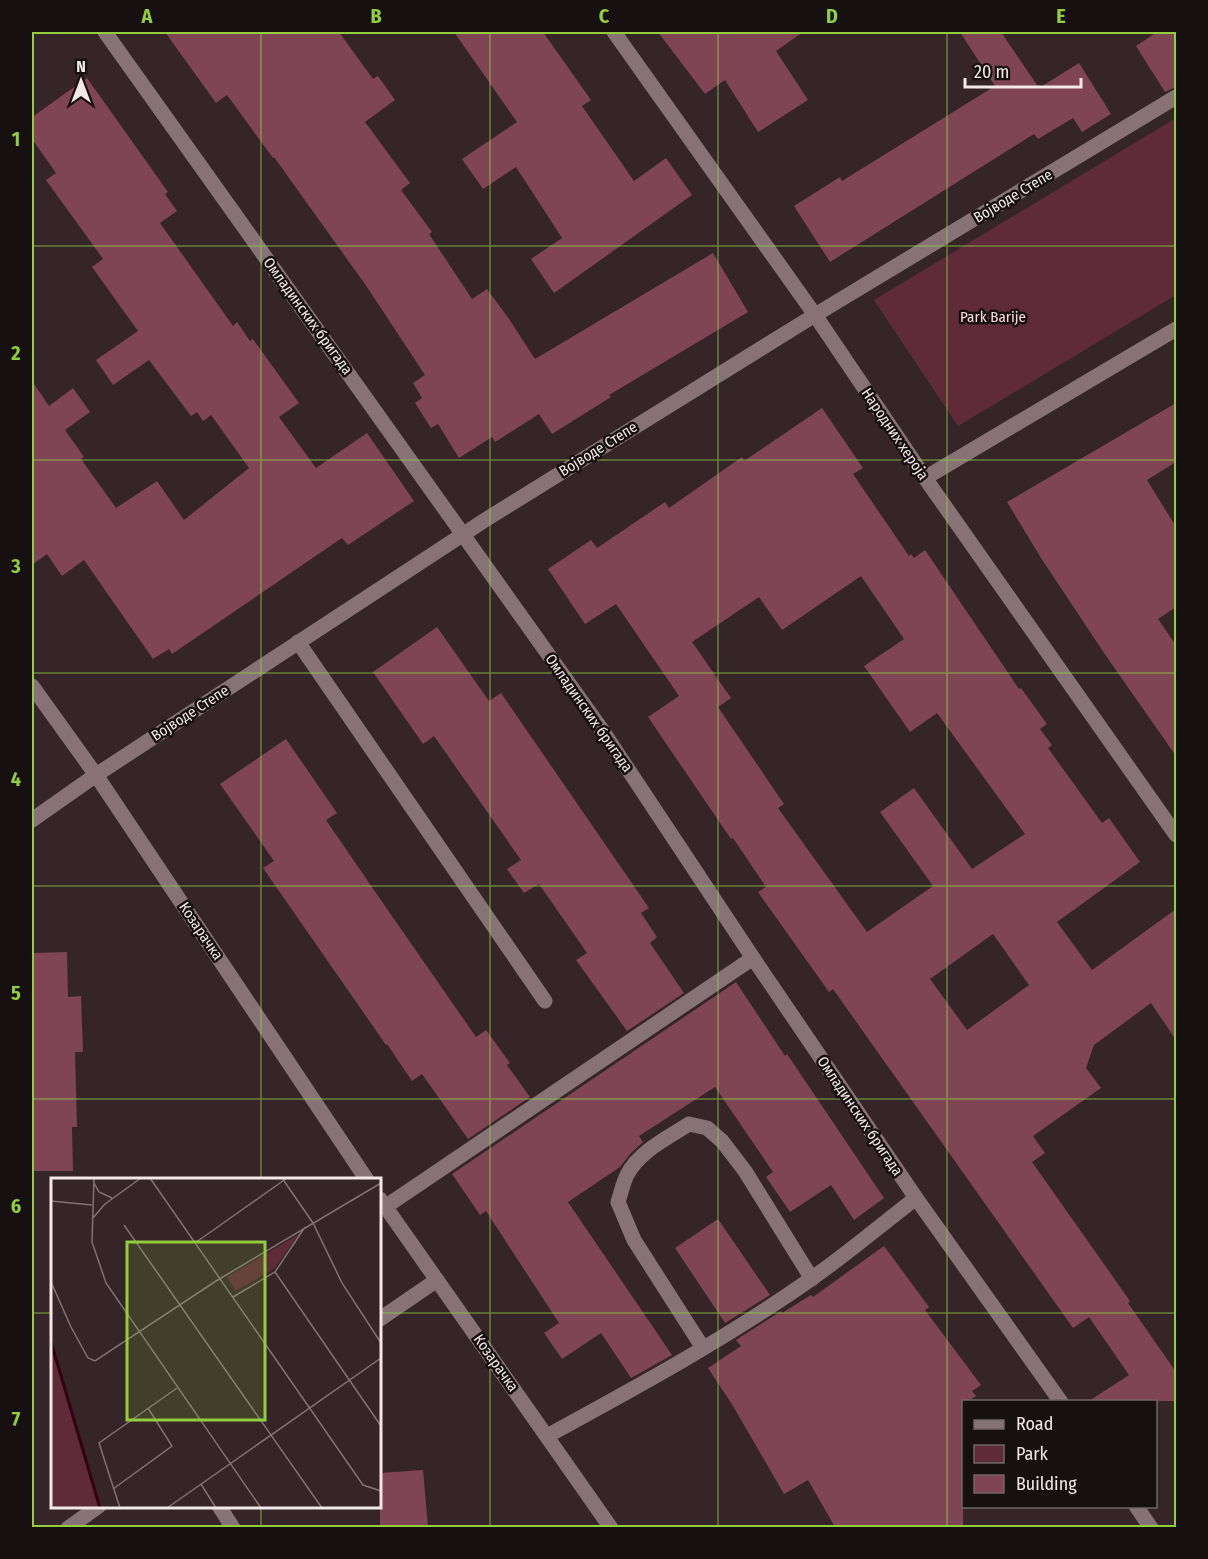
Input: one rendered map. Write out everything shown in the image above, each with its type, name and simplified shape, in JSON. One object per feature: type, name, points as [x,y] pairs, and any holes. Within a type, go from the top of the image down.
[{"type":"street","name":"Омладинских бригада","points":[[105,32],[600,727],[916,1198],[1060,1400]]},
{"type":"street","name":"Народних хероја","points":[[614,32],[815,315],[925,478],[1176,836]]},
{"type":"street","name":"Војводе Степе","points":[[32,820],[96,775],[463,534],[815,315],[1176,97]]},
{"type":"street","points":[[925,478],[1176,329]]},
{"type":"street","points":[[298,642],[545,1001]]},
{"type":"street","name":"Козарачка","points":[[32,686],[96,775],[366,1178]]},
{"type":"street","points":[[382,1203],[753,958]]},
{"type":"street","points":[[703,1348],[634,1240],[618,1202],[628,1173],[639,1158],[663,1140],[689,1124],[707,1128],[722,1141],[745,1171],[812,1279]]},
{"type":"street","points":[[547,1436],[703,1348],[812,1279],[916,1198]]},
{"type":"street","name":"Козарачка","points":[[382,1203],[611,1527]]},
{"type":"street","points":[[381,1317],[438,1280]]},
{"type":"street","points":[[68,1527],[96,1508]]},
{"type":"street","points":[[220,1508],[232,1527]]},
{"type":"street","points":[[1137,1508],[1151,1527]]},
{"type":"green space","name":"Park Barije","points":[[1176,118],[1176,295],[958,426],[874,300]]},
{"type":"building","points":[[165,32],[339,32],[373,79],[378,76],[395,100],[365,122],[410,183],[401,190],[432,232],[429,234],[472,299],[487,289],[535,359],[713,253],[748,312],[609,395],[611,397],[552,434],[539,414],[495,442],[492,437],[459,458],[438,424],[431,428],[415,403],[422,398],[413,383],[425,375],[367,287],[227,95],[216,103]]},
{"type":"building","points":[[454,32],[543,32],[591,100],[582,106],[634,181],[666,158],[692,195],[554,293],[531,259],[562,238],[516,167],[483,189],[462,159],[517,122]]},
{"type":"building","points":[[658,32],[803,32],[776,51],[808,100],[758,132],[725,80],[705,94]]},
{"type":"building","points":[[960,32],[1001,32],[1039,88],[1079,63],[1111,114],[1082,132],[1073,118],[1038,139],[1034,134],[830,262],[794,206],[840,177],[842,181],[995,86]]},
{"type":"building","points":[[1157,32],[1176,32],[1176,87],[1165,92],[1136,46]]},
{"type":"building","points":[[87,78],[168,192],[165,194],[177,211],[160,223],[233,326],[237,322],[250,341],[253,339],[299,403],[279,417],[316,468],[367,433],[414,501],[348,545],[342,538],[172,654],[169,649],[153,659],[84,560],[62,576],[47,554],[32,565],[32,381],[49,406],[73,388],[90,412],[65,430],[84,457],[81,459],[116,508],[157,481],[184,520],[249,468],[211,415],[203,421],[197,412],[191,416],[149,360],[113,385],[96,360],[138,331],[92,267],[103,259],[46,180],[56,173],[32,139],[32,117]]},
{"type":"building","points":[[1176,403],[1176,462],[1147,480],[1176,527],[1176,607],[1158,619],[1176,645],[1176,756],[1104,653],[1007,502]]},
{"type":"building","points":[[822,408],[863,468],[853,474],[909,556],[911,554],[914,558],[925,550],[1019,689],[1021,688],[1047,724],[1040,729],[1052,745],[1048,748],[1102,823],[1109,818],[1140,862],[1057,922],[1092,970],[1176,909],[1176,1040],[1151,1003],[1094,1045],[1086,1068],[1101,1088],[1033,1136],[1045,1153],[1032,1162],[1130,1301],[1128,1303],[1176,1372],[1176,1401],[1091,1400],[1129,1375],[1089,1317],[1073,1328],[833,989],[829,992],[758,892],[766,887],[648,717],[679,696],[616,604],[585,624],[548,569],[591,540],[597,548],[665,502],[669,508],[742,457],[744,461]],"holes":[[[861,576],[904,639],[864,666],[910,732],[937,713],[1025,834],[972,869],[914,788],[880,812],[933,886],[867,932],[778,808],[784,804],[718,707],[731,698],[692,642],[759,597],[782,630]],[[993,934],[1029,985],[967,1030],[930,979]]]},
{"type":"building","points":[[437,627],[489,701],[501,693],[649,908],[641,913],[657,937],[650,943],[684,993],[627,1031],[576,960],[587,953],[539,884],[524,893],[507,869],[521,860],[434,736],[423,744],[373,672]]},
{"type":"building","points":[[286,739],[337,813],[326,820],[476,1037],[486,1030],[510,1063],[507,1065],[530,1097],[468,1139],[422,1074],[412,1081],[386,1045],[263,868],[274,861],[220,784]]},
{"type":"building","points":[[67,952],[68,997],[81,996],[83,1052],[75,1052],[77,1127],[72,1127],[73,1171],[32,1171],[32,953]]},
{"type":"building","points":[[736,982],[884,1198],[854,1220],[831,1185],[790,1212],[766,1177],[773,1172],[715,1087],[639,1136],[643,1142],[620,1167],[568,1202],[672,1355],[631,1378],[601,1333],[562,1359],[544,1333],[559,1323],[486,1211],[480,1215],[452,1174]]},
{"type":"building","points":[[718,1219],[770,1295],[725,1323],[675,1248]]},
{"type":"building","points":[[884,1246],[929,1307],[925,1310],[981,1385],[972,1391],[976,1396],[970,1400],[962,1400],[963,1527],[835,1527],[808,1480],[784,1494],[708,1368],[741,1346],[736,1340],[781,1311],[782,1313],[811,1295],[813,1297]]},
{"type":"building","points":[[423,1470],[428,1527],[380,1527],[381,1473]]}]
